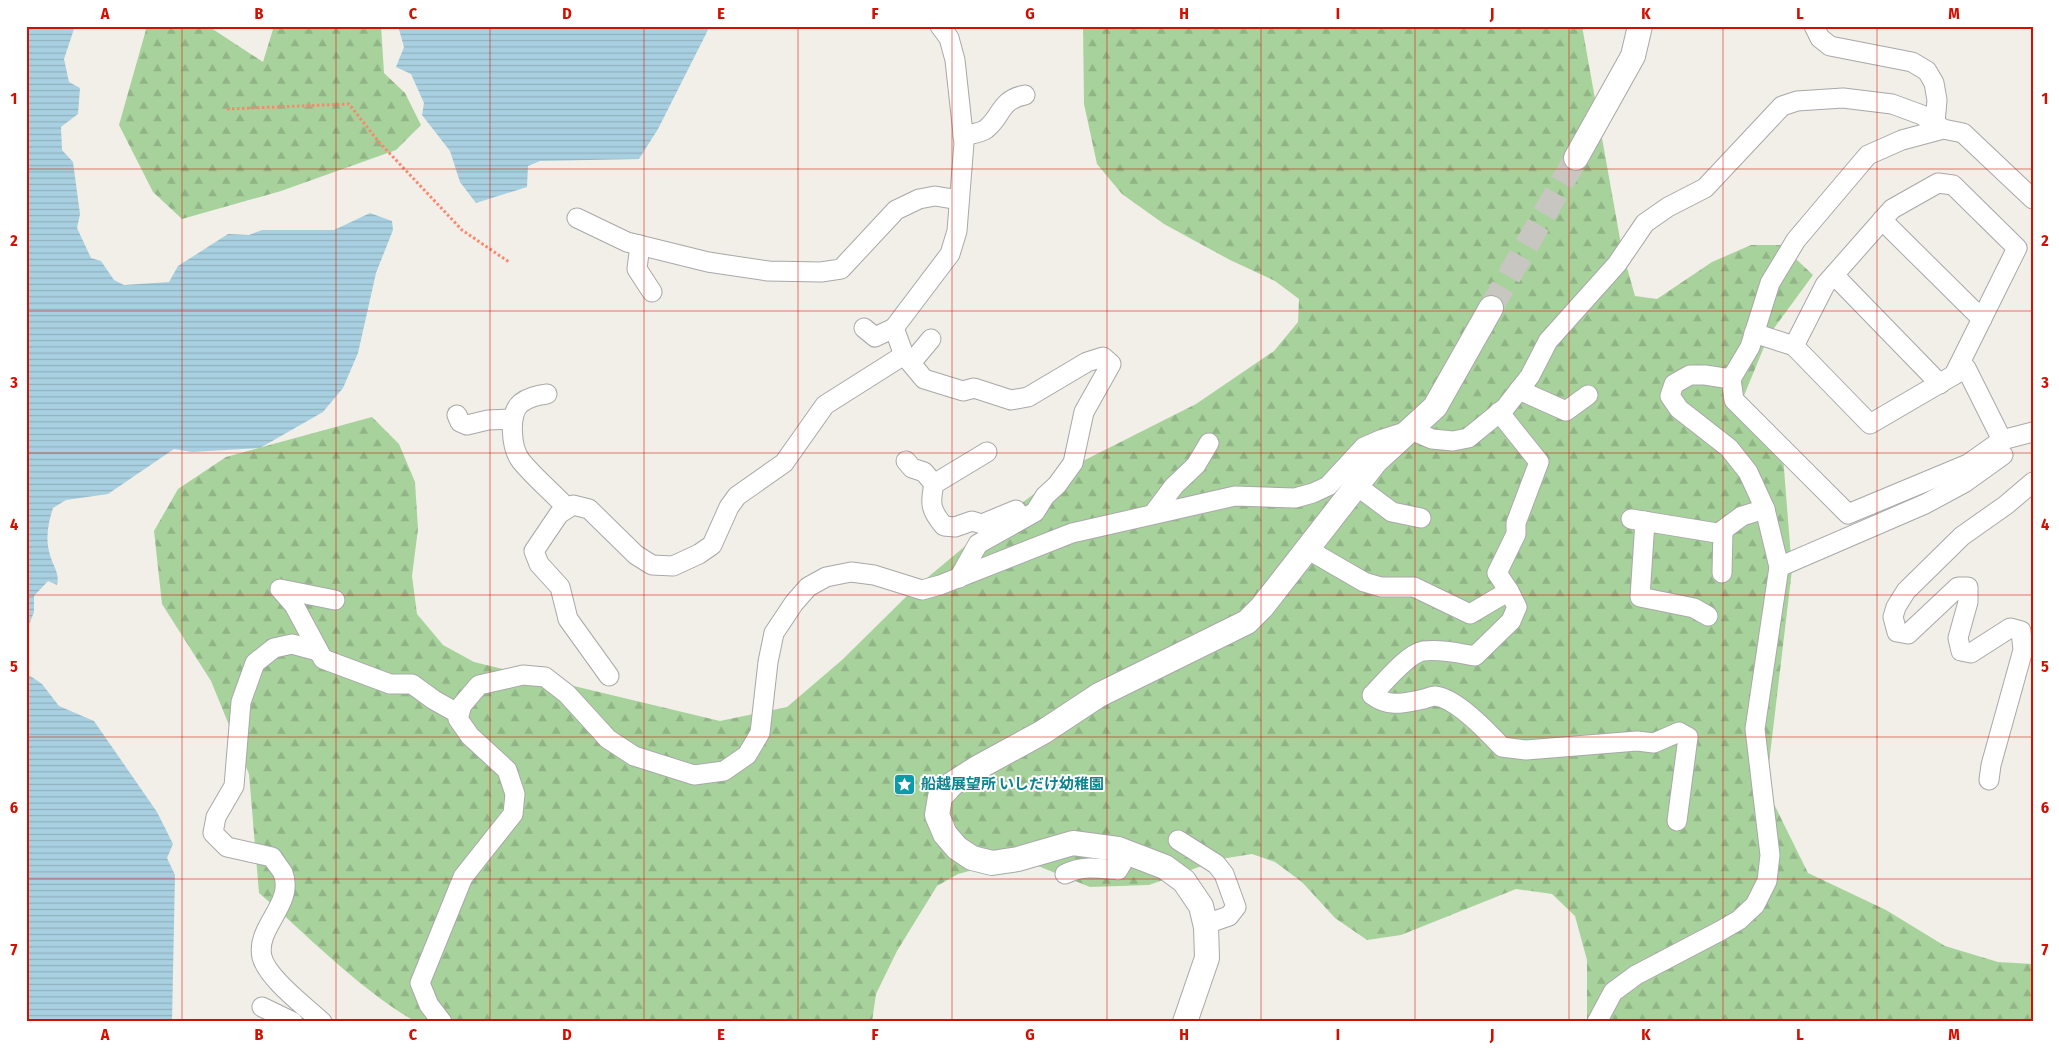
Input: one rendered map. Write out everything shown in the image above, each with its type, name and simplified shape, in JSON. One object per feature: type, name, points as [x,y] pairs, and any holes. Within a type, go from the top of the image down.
[{"type":"street","points":[[864,328],[875,337],[894,328],[950,254],[957,232],[964,143],[955,60],[949,38],[940,26]]},
{"type":"street","points":[[1576,158],[1633,56],[1640,26]]},
{"type":"street","points":[[1814,26],[1820,38],[1830,46],[1912,62],[1927,71],[1934,83],[1936,92],[1939,126]]},
{"type":"street","points":[[963,136],[986,129],[1003,107],[1014,97],[1025,95]]},
{"type":"street","points":[[442,1022],[429,1004],[420,983],[463,877],[513,814],[515,794],[507,770],[470,736],[458,718],[462,705],[479,685],[523,675],[545,677],[567,694],[608,739],[634,756],[694,774],[724,771],[748,754],[760,733],[768,662],[774,633],[794,603],[808,587],[826,577],[851,572],[874,575],[922,590],[960,578],[1072,533],[1235,496],[1296,498],[1313,493],[1328,486],[1364,448],[1380,440],[1411,430],[1432,439],[1453,441],[1468,438],[1499,412],[1519,390],[1530,376],[1548,341],[1617,264],[1645,223],[1668,207],[1705,188],[1782,106],[1797,101],[1843,98],[1892,104],[1922,114],[1939,126],[1963,133],[2033,199]]},
{"type":"street","points":[[1939,126],[1868,155],[1796,240],[1770,283],[1750,347],[1731,379],[1734,400],[1848,514],[1968,464],[2002,440],[2033,433]]},
{"type":"street","points":[[1794,346],[1825,285],[1892,209],[1938,183],[1953,185],[2017,248],[1982,319],[1947,379]]},
{"type":"street","points":[[578,218],[628,242],[708,262],[768,271],[821,272],[841,269],[896,210],[918,199],[935,196],[959,200]]},
{"type":"street","points":[[1882,220],[1982,319]]},
{"type":"street","points":[[640,246],[637,269],[652,292]]},
{"type":"street","points":[[1834,275],[1947,379]]},
{"type":"street","points":[[1185,1022],[1207,958],[1206,924],[1201,906],[1184,881],[1165,867],[1118,849],[1073,843],[1018,860],[992,863],[972,858],[957,848],[945,834],[937,815],[940,797],[952,784],[1043,732],[1099,695],[1247,622],[1262,607],[1375,462],[1435,407],[1491,308]]},
{"type":"street","points":[[894,328],[907,359],[924,379],[964,391],[974,388],[1011,400],[1028,397],[1087,362],[1103,357],[1111,364],[1084,412],[1073,463],[1034,512],[978,544],[960,578]]},
{"type":"street","points":[[1754,333],[1794,346],[1870,424],[1966,368],[2002,440]]},
{"type":"street","points":[[609,676],[568,619],[560,587],[538,564],[534,552],[559,514],[573,505],[589,509],[636,555],[652,565],[673,566],[712,545],[729,507],[737,496],[784,462],[825,405],[907,359],[931,339]]},
{"type":"street","points":[[1597,1022],[1613,992],[1636,975],[1740,920],[1756,905],[1766,881],[1770,855],[1755,729],[1779,567],[1765,509],[1748,472],[1729,448],[1679,409],[1670,396],[1674,384],[1690,375],[1731,379]]},
{"type":"street","points":[[1519,390],[1566,411],[1588,395]]},
{"type":"street","points":[[547,394],[533,396],[520,404],[513,419],[513,443],[520,460],[567,508]]},
{"type":"street","points":[[1499,412],[1539,462],[1516,523],[1516,534],[1497,573],[1517,607],[1511,621],[1475,656],[1441,651],[1421,651],[1407,661],[1372,695],[1381,701],[1400,704],[1435,696],[1456,704],[1502,747],[1526,750],[1637,741],[1654,743],[1679,732],[1688,737],[1677,821]]},
{"type":"street","points":[[458,415],[460,422],[467,425],[488,420],[513,419]]},
{"type":"street","points":[[1779,567],[1933,500],[1964,483],[2033,433]]},
{"type":"street","points":[[1154,514],[1174,486],[1196,465],[1209,443]]},
{"type":"street","points":[[987,452],[934,484],[931,501],[935,516],[944,526],[955,527],[972,521],[982,524],[1016,510],[1022,519]]},
{"type":"street","points":[[906,461],[912,468],[924,472],[934,484]]},
{"type":"street","points":[[1989,780],[1997,740],[2022,650],[2020,631],[2010,628],[1971,653],[1961,651],[1958,638],[1968,602],[1968,587],[1958,587],[1908,634],[1897,632],[1893,617],[1896,607],[1906,591],[1921,575],[1962,536],[2006,505],[2033,482]]},
{"type":"street","points":[[1356,486],[1392,512],[1421,518]]},
{"type":"street","points":[[1722,572],[1723,530],[1742,516],[1765,509]]},
{"type":"street","points":[[1708,616],[1694,608],[1640,597],[1638,520],[1723,534]]},
{"type":"street","points":[[1307,549],[1364,582],[1381,587],[1414,586],[1470,614],[1509,591]]},
{"type":"street","points":[[335,600],[280,589],[294,605],[323,659],[390,684],[412,684],[434,700],[459,714]]},
{"type":"street","points":[[318,651],[292,644],[274,648],[255,663],[241,702],[234,786],[216,817],[213,833],[227,847],[272,857],[283,874],[285,894],[261,941],[262,958],[276,980],[322,1022]]},
{"type":"street","points":[[1178,840],[1216,864],[1224,874],[1236,907],[1229,916],[1206,924]]},
{"type":"street","points":[[1065,874],[1088,866],[1118,870],[1128,853]]},
{"type":"street","points":[[262,1007],[294,1022]]},
{"type":"path","points":[[227,109],[349,104],[378,141],[462,230],[509,262]]},
{"type":"green space","points":[[147,26],[208,26],[263,62],[274,26],[381,26],[384,73],[405,93],[421,125],[396,150],[281,191],[182,219],[153,192],[119,125]]},
{"type":"green space","points":[[1083,26],[1582,26],[1622,250],[1635,296],[1657,299],[1712,262],[1751,245],[1781,245],[1813,275],[1769,335],[1743,398],[1783,456],[1792,570],[1769,763],[1772,800],[1808,873],[1886,910],[1945,946],[1998,962],[2033,964],[2033,1022],[1587,1022],[1587,960],[1575,916],[1552,894],[1516,889],[1401,935],[1367,940],[1335,918],[1302,882],[1275,862],[1252,854],[1221,859],[1149,885],[1090,887],[1028,862],[1003,862],[958,874],[937,886],[897,951],[876,994],[872,1022],[416,1022],[395,1009],[355,978],[259,893],[249,774],[211,681],[162,604],[154,531],[178,489],[226,457],[372,417],[399,444],[415,482],[418,529],[412,576],[417,614],[443,645],[474,662],[720,721],[787,707],[842,660],[915,588],[976,537],[1069,468],[1196,404],[1274,351],[1298,322],[1299,299],[1275,281],[1230,260],[1164,224],[1122,194],[1097,164],[1084,104]]},
{"type":"water","points":[[26,26],[75,26],[64,59],[69,82],[80,88],[78,114],[61,127],[62,150],[73,162],[80,214],[77,228],[91,258],[101,261],[114,280],[124,285],[169,282],[178,266],[228,234],[249,235],[262,230],[334,230],[370,213],[392,221],[393,230],[376,273],[358,353],[343,388],[323,412],[260,448],[192,452],[174,449],[108,494],[66,500],[53,508],[47,537],[58,581],[57,585],[48,581],[34,596],[34,612],[26,633]]},
{"type":"water","points":[[398,26],[710,26],[658,129],[639,159],[540,161],[528,166],[527,187],[476,203],[460,182],[450,151],[422,115],[424,103],[411,74],[396,67],[404,47]]},
{"type":"water","points":[[26,673],[42,684],[59,706],[94,721],[157,812],[173,844],[167,858],[175,875],[172,1022],[26,1022]]},
{"type":"tunnel","points":[[1491,308],[1576,158]]},
{"type":"place","name":"船越展望所 いしだけ幼稚園","points":[[905,784]]}]
